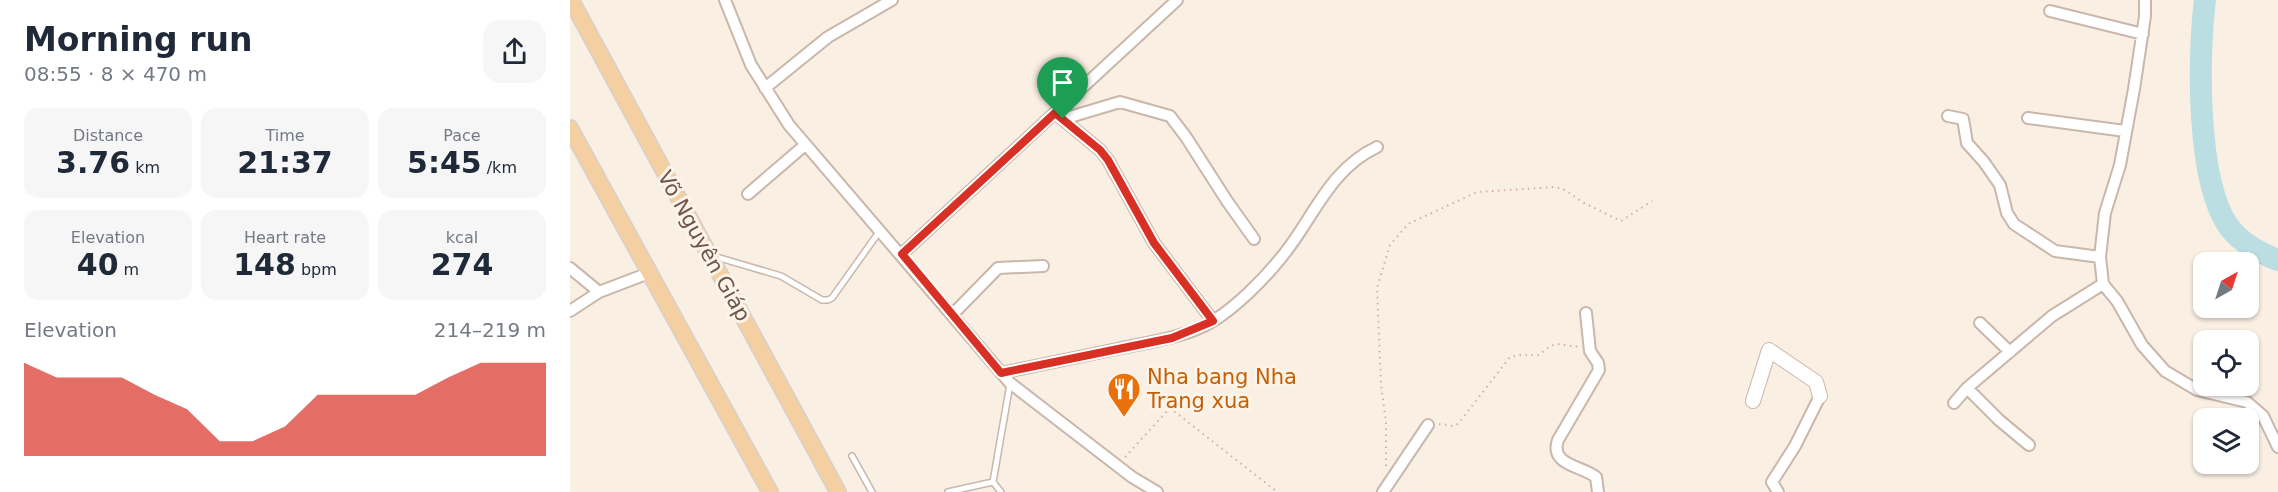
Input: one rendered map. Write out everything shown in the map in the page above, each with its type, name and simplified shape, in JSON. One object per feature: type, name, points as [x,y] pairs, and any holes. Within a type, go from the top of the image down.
[{"type":"main road","name":"Võ Nguyên Giáp","points":[[571,0],[838,492]]},
{"type":"main road","points":[[570,128],[770,492]]},
{"type":"main road","points":[[1753,401],[1770,350],[1816,382],[1820,396]]},
{"type":"street","points":[[725,0],[743,48],[765,88],[805,145],[902,254],[1001,373],[1010,383],[1117,466],[1157,492]]},
{"type":"street","points":[[765,88],[828,37],[892,0]]},
{"type":"street","points":[[902,254],[1059,116],[1177,0]]},
{"type":"street","points":[[2145,0],[2143,34],[2120,165],[2105,213],[2100,257],[2103,284],[2117,301],[2142,345],[2165,371],[2197,390],[2238,399],[2257,409],[2263,416],[2278,447]]},
{"type":"street","points":[[2050,11],[2143,34]]},
{"type":"street","points":[[1059,116],[1120,102],[1170,116],[1254,239]]},
{"type":"street","points":[[1059,116],[1100,150],[1108,160],[1154,243],[1213,321]]},
{"type":"street","points":[[1948,116],[1963,119],[1967,142],[2000,185],[2007,213],[2014,224],[2055,250],[2100,257]]},
{"type":"street","points":[[2028,118],[2125,131]]},
{"type":"street","points":[[748,194],[805,145]]},
{"type":"street","points":[[1001,373],[1172,338],[1213,321],[1238,301],[1279,261],[1341,171],[1362,154],[1377,147]]},
{"type":"street","points":[[952,315],[998,268],[1043,266]]},
{"type":"street","points":[[570,268],[598,292]]},
{"type":"street","points":[[570,311],[598,292],[649,273]]},
{"type":"street","points":[[1954,403],[1966,388],[2052,315],[2103,284]]},
{"type":"street","points":[[1586,314],[1590,351],[1598,363],[1599,370],[1558,440],[1556,452],[1567,464],[1596,477],[1598,492]]},
{"type":"street","points":[[1980,323],[2010,352]]},
{"type":"street","points":[[1966,388],[2029,445]]},
{"type":"street","points":[[1778,492],[1772,482],[1795,446],[1820,396]]},
{"type":"street","points":[[1384,489],[1428,425]]},
{"type":"lane","points":[[709,255],[781,276],[822,300],[828,300],[832,298],[880,230]]},
{"type":"lane","points":[[1001,492],[993,482],[1010,383]]},
{"type":"lane","points":[[852,456],[872,492]]},
{"type":"lane","points":[[948,492],[993,482]]},
{"type":"path","points":[[1384,489],[1386,422],[1381,385],[1377,288],[1390,245],[1408,224],[1477,192],[1555,187],[1565,190],[1593,208],[1622,221],[1652,201]]},
{"type":"path","points":[[1428,425],[1431,423],[1453,426],[1458,424],[1510,357],[1539,355],[1557,344],[1566,344],[1590,351]]},
{"type":"path","points":[[1117,466],[1170,408],[1276,490]]},
{"type":"waterway","points":[[2205,0],[2201,84],[2202,117],[2210,180],[2218,206],[2234,233],[2251,247],[2278,260]]},
{"type":"place","name":"Nha bang Nha Trang xua","points":[[1124,418]]},
{"type":"route","points":[[1055,113],[1063,119],[1100,150],[1108,160],[1154,243],[1172,270],[1213,321],[1172,338],[1001,373],[902,254],[1055,113]]}]
